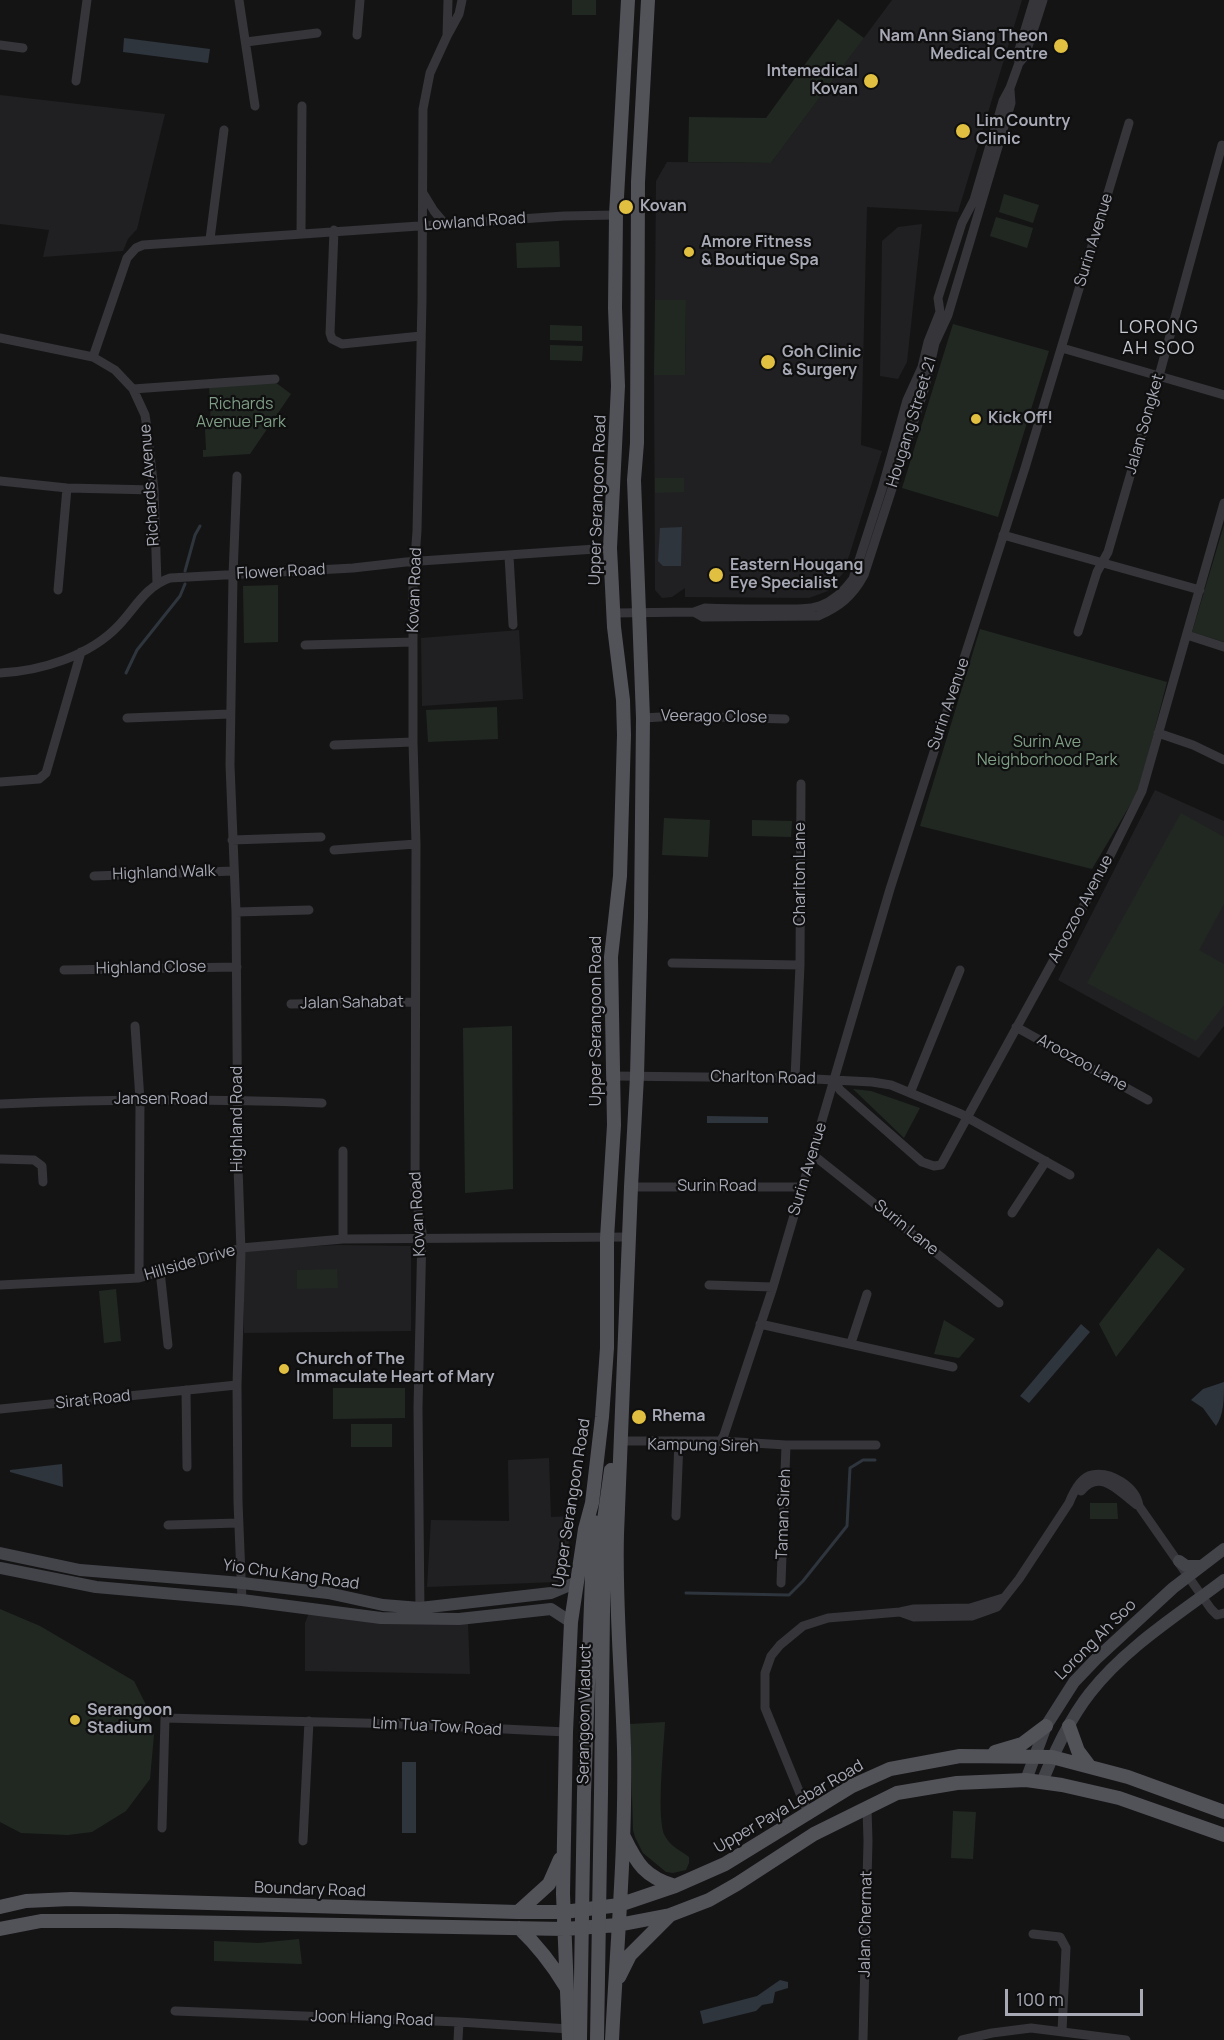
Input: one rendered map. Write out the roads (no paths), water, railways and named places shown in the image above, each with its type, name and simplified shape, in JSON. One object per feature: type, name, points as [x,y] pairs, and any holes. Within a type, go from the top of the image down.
[{"type":"main road","name":"Upper Serangoon Road","points":[[569,2035],[564,1852],[571,1622],[585,1528],[592,1503],[605,1372],[608,1310],[607,1238],[614,1125],[611,957],[620,876],[624,735],[610,548],[618,386],[615,308],[616,215],[628,0]]},
{"type":"main road","points":[[612,2040],[623,1835],[624,1749],[616,1569],[619,1443],[637,1076],[643,718],[634,480],[638,419],[637,211],[648,0]]},
{"type":"main road","points":[[646,25],[660,0]]},
{"type":"main road","name":"Serangoon Viaduct","points":[[597,2040],[604,1520],[622,1390]]},
{"type":"main road","name":"Serangoon Viaduct","points":[[580,2040],[584,1793],[594,1524],[592,1503]]},
{"type":"main road","name":"Lorong Ah Soo","points":[[1026,1780],[1046,1726],[1062,1698],[1087,1668],[1173,1588],[1224,1549]]},
{"type":"main road","name":"Yio Chu Kang Road","points":[[0,1553],[80,1570],[242,1583],[328,1593],[420,1614],[470,1618],[551,1609]]},
{"type":"main road","points":[[1179,1561],[1186,1566],[1202,1566]]},
{"type":"main road","name":"Yio Chu Kang Road","points":[[0,1568],[96,1587],[242,1600],[381,1618],[551,1593],[577,1582]]},
{"type":"main road","name":"Lorong Ah Soo","points":[[1042,1782],[1052,1757],[1069,1726],[1088,1695],[1104,1676],[1154,1632],[1224,1580]]},
{"type":"main road","points":[[551,1593],[558,1601],[551,1609],[571,1622]]},
{"type":"main road","points":[[960,1756],[1022,1744],[1046,1726]]},
{"type":"main road","points":[[1069,1726],[1078,1751],[1090,1767]]},
{"type":"main road","name":"Upper Paya Lebar Road","points":[[619,1905],[675,1886],[725,1864],[852,1786],[890,1769],[960,1756],[1052,1757],[1128,1777],[1224,1812]]},
{"type":"main road","points":[[618,1925],[670,1915],[709,1900],[745,1880],[814,1834],[897,1793],[957,1784],[1026,1780],[1042,1782],[1119,1798],[1224,1835]]},
{"type":"main road","points":[[623,1835],[632,1854],[645,1871],[675,1886]]},
{"type":"main road","points":[[518,1912],[549,1884],[564,1852]]},
{"type":"main road","name":"Boundary Road","points":[[0,1907],[26,1901],[71,1899],[149,1900],[317,1908],[518,1912],[564,1912],[619,1905]]},
{"type":"main road","points":[[0,1902],[26,1901]]},
{"type":"main road","points":[[615,1990],[622,1969],[630,1955],[670,1915]]},
{"type":"main road","name":"Boundary Road","points":[[6,1928],[41,1921],[565,1929],[618,1925]]},
{"type":"main road","points":[[0,1937],[6,1928]]},
{"type":"main road","points":[[519,1928],[536,1943],[551,1962],[566,1988]]},
{"type":"street","points":[[76,81],[87,0]]},
{"type":"street","points":[[239,0],[255,106]]},
{"type":"street","points":[[357,35],[360,0]]},
{"type":"street","name":"Kovan Road","points":[[447,36],[448,0]]},
{"type":"street","name":"Kovan Road","points":[[420,1614],[418,1399],[422,1237],[416,1194],[414,1002],[416,844],[413,642],[421,336],[424,98],[432,68],[459,15],[462,0]]},
{"type":"street","name":"Hougang Street 21","points":[[614,613],[694,612],[705,608],[810,609],[831,601],[845,590],[853,579],[907,400],[922,367],[928,342],[940,312],[938,298],[962,223],[974,200],[1003,101],[1018,63],[1018,53],[1034,0]]},
{"type":"street","name":"Hougang Street 21","points":[[1018,63],[1025,56],[1043,0]]},
{"type":"street","points":[[246,42],[317,33]]},
{"type":"street","points":[[0,45],[23,48]]},
{"type":"street","name":"Hougang Street 21","points":[[694,612],[703,617],[818,616],[835,609],[857,587],[864,575],[925,387],[935,342],[948,315],[1011,103],[1010,88]]},
{"type":"street","points":[[301,233],[302,106]]},
{"type":"street","name":"Surin Avenue","points":[[720,1443],[773,1287],[890,890],[1062,348],[1129,123]]},
{"type":"street","points":[[210,239],[224,130]]},
{"type":"street","name":"Jalan Songket","points":[[1078,632],[1094,583],[1108,552],[1160,376],[1222,145]]},
{"type":"street","points":[[422,191],[434,211],[446,224]]},
{"type":"street","name":"Lowland Road","points":[[93,357],[125,264],[133,250],[148,243],[564,216],[616,215]]},
{"type":"street","points":[[334,230],[330,333],[334,341],[342,344],[421,336]]},
{"type":"street","name":"Richards Avenue","points":[[0,338],[93,357],[115,370],[133,389],[145,415],[154,490],[157,584]]},
{"type":"street","points":[[1062,348],[1224,395]]},
{"type":"street","points":[[133,389],[275,379]]},
{"type":"street","name":"Highland Road","points":[[237,476],[230,714],[232,840],[236,912],[241,1248],[237,1385],[238,1523],[242,1600]]},
{"type":"street","points":[[0,480],[66,488],[154,490]]},
{"type":"street","points":[[58,590],[66,488]]},
{"type":"street","name":"Aroozoo Avenue","points":[[834,1080],[840,1090],[914,1155],[930,1165],[941,1165],[1091,892],[1142,791],[1224,503]]},
{"type":"street","points":[[1003,535],[1200,590]]},
{"type":"street","name":"Flower Road","points":[[0,673],[33,669],[81,652],[113,631],[146,592],[157,584],[177,577],[353,568],[610,548]]},
{"type":"street","points":[[509,555],[513,625]]},
{"type":"street","points":[[1186,635],[1224,647]]},
{"type":"street","points":[[305,645],[413,642]]},
{"type":"street","points":[[0,782],[39,780],[46,773],[81,652]]},
{"type":"street","points":[[127,718],[230,714]]},
{"type":"street","name":"Veerago Close","points":[[643,718],[678,716],[785,719]]},
{"type":"street","points":[[1158,733],[1193,745],[1224,760]]},
{"type":"street","points":[[334,745],[413,742]]},
{"type":"street","name":"Charlton Lane","points":[[795,1078],[800,965],[801,784]]},
{"type":"street","points":[[232,840],[321,837]]},
{"type":"street","points":[[334,850],[416,844]]},
{"type":"street","name":"Highland Walk","points":[[94,876],[234,871]]},
{"type":"street","points":[[236,912],[309,909]]},
{"type":"street","points":[[672,963],[800,965]]},
{"type":"street","name":"Highland Close","points":[[64,970],[237,967]]},
{"type":"street","points":[[910,1093],[960,970]]},
{"type":"street","name":"Jalan Sahabat","points":[[291,1004],[414,1002]]},
{"type":"street","points":[[135,1026],[140,1100],[139,1278]]},
{"type":"street","name":"Aroozoo Lane","points":[[1016,1027],[1148,1100]]},
{"type":"street","name":"Charlton Road","points":[[614,1076],[795,1078],[891,1085],[967,1118],[1070,1175]]},
{"type":"street","name":"Jansen Road","points":[[0,1104],[140,1100],[322,1103]]},
{"type":"street","points":[[343,1150],[343,1239]]},
{"type":"street","name":"Surin Lane","points":[[812,1154],[999,1303]]},
{"type":"street","points":[[0,1159],[33,1160],[42,1166],[43,1182]]},
{"type":"street","points":[[1012,1214],[1046,1161]]},
{"type":"street","name":"Surin Road","points":[[631,1187],[802,1187]]},
{"type":"street","name":"Hillside Drive","points":[[0,1285],[139,1278],[241,1248],[343,1239],[629,1237]]},
{"type":"street","points":[[160,1271],[168,1345]]},
{"type":"street","points":[[709,1285],[773,1287]]},
{"type":"street","points":[[851,1343],[867,1294]]},
{"type":"street","points":[[760,1324],[952,1367]]},
{"type":"street","name":"Sirat Road","points":[[0,1409],[237,1385]]},
{"type":"street","points":[[186,1390],[188,1467]]},
{"type":"street","name":"Kampung Sireh","points":[[619,1443],[720,1443],[782,1447],[876,1445]]},
{"type":"street","points":[[676,1516],[679,1443]]},
{"type":"street","name":"Taman Sireh","points":[[781,1583],[786,1446]]},
{"type":"street","points":[[808,1813],[765,1708],[765,1673],[771,1656],[780,1644],[803,1626],[828,1617],[900,1612],[914,1617],[972,1616],[996,1607],[1069,1503],[1093,1482],[1112,1485],[1139,1506],[1217,1615],[1224,1613]]},
{"type":"street","points":[[168,1525],[238,1523]]},
{"type":"street","name":"Lim Tua Tow Road","points":[[162,1828],[165,1718],[309,1721],[566,1732]]},
{"type":"street","points":[[303,1841],[309,1721]]},
{"type":"street","name":"Jalan Chermat","points":[[863,2040],[867,1808]]},
{"type":"street","points":[[1033,1934],[1060,1937],[1066,1948],[1062,2031]]},
{"type":"street","name":"Joon Hiang Road","points":[[175,2011],[459,2022],[569,2035]]},
{"type":"street","points":[[458,2040],[459,2022]]},
{"type":"street","points":[[962,2040],[1031,2028],[1126,2040]]},
{"type":"waterway","points":[[185,571],[195,535],[200,526]]},
{"type":"waterway","points":[[126,673],[137,650],[180,596],[185,584]]},
{"type":"waterway","points":[[686,1593],[789,1595],[847,1526],[850,1468],[863,1460],[875,1460]]},
{"type":"place","name":"Nam Ann Siang Theon Medical Centre","points":[[1061,46]]},
{"type":"place","name":"Intemedical Kovan","points":[[871,81]]},
{"type":"place","name":"Lim Country Clinic","points":[[963,131]]},
{"type":"place","name":"Kovan","points":[[626,207]]},
{"type":"place","name":"Amore Fitness & Boutique Spa","points":[[689,252]]},
{"type":"place","name":"Goh Clinic & Surgery","points":[[768,362]]},
{"type":"place","name":"Kick Off!","points":[[976,419]]},
{"type":"place","name":"Eastern Hougang Eye Specialist","points":[[716,575]]},
{"type":"place","name":"Church of The Immaculate Heart of Mary","points":[[284,1369]]},
{"type":"place","name":"Rhema","points":[[639,1417]]},
{"type":"place","name":"Serangoon Stadium","points":[[75,1720]]},
{"type":"district","name":"LORONG AH SOO","points":[[1159,338]]},
{"type":"park label","name":"Richards Avenue Park","points":[[241,414]]},
{"type":"park label","name":"Surin Ave Neighborhood Park","points":[[1047,752]]}]
